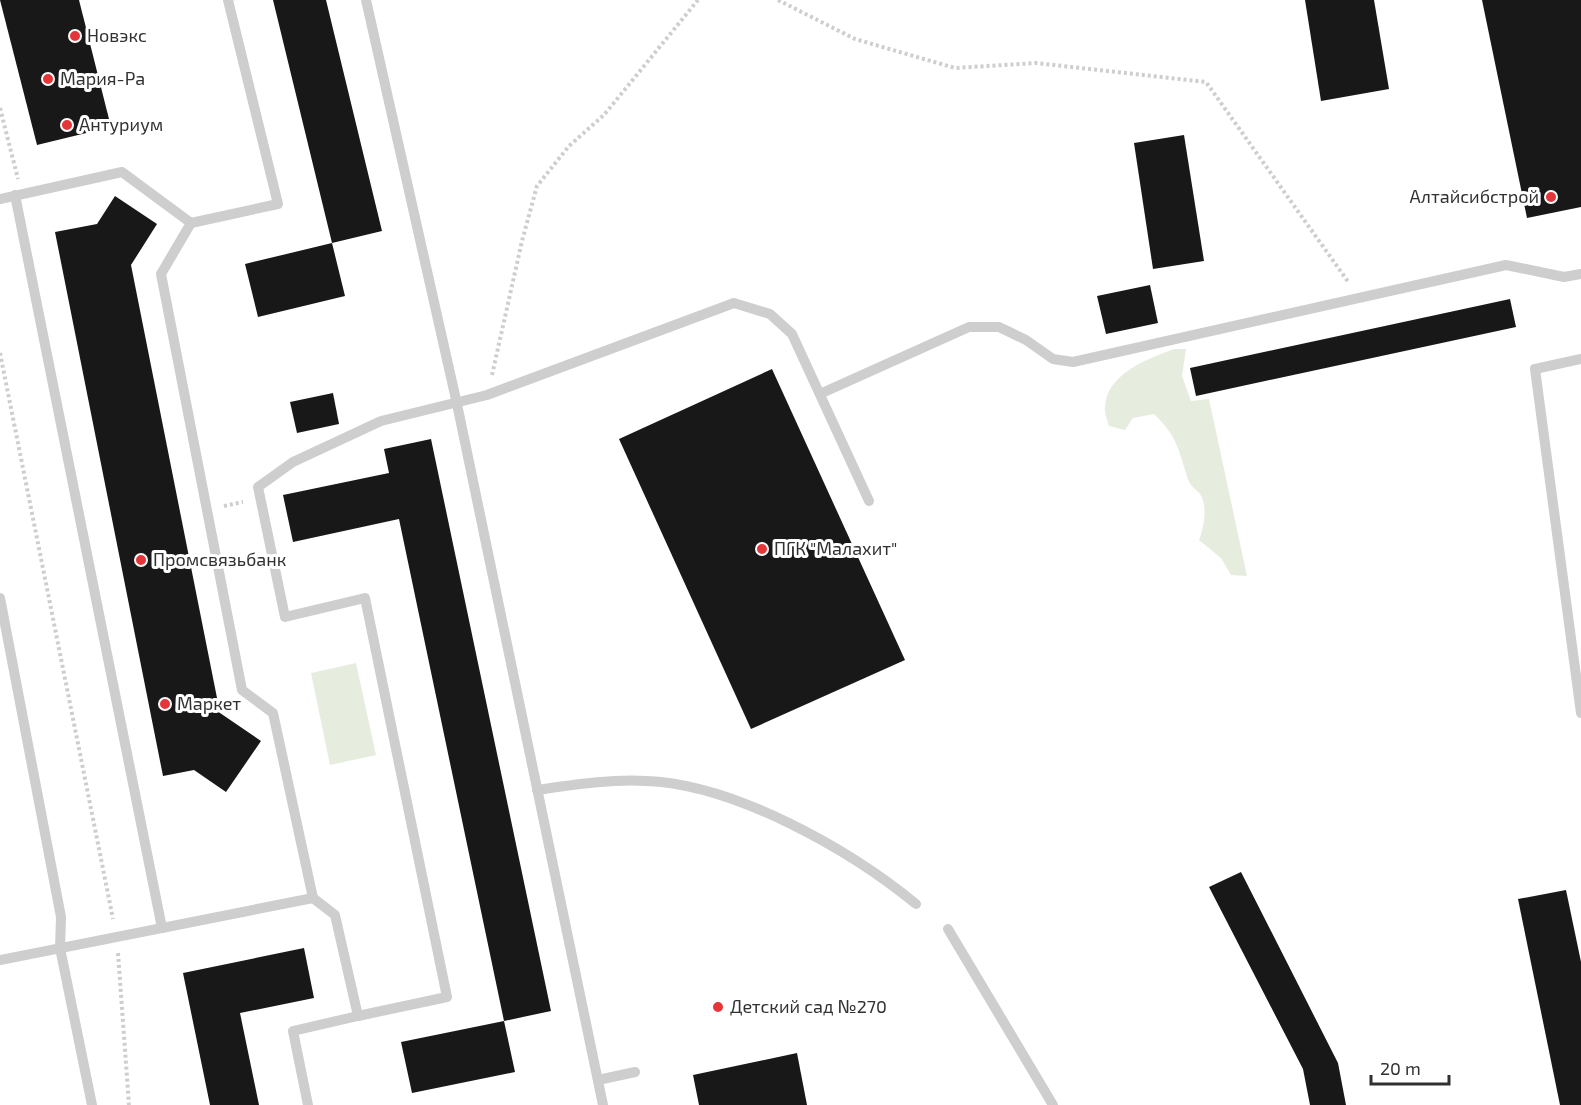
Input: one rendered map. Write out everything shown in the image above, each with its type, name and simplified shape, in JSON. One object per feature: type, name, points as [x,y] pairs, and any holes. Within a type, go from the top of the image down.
[{"type":"lane","points":[[228,0],[278,204],[191,223],[161,274],[242,690],[273,713],[313,898],[335,915],[358,1016]]},
{"type":"lane","points":[[366,0],[457,404],[598,1080],[600,1104]]},
{"type":"lane","points":[[0,199],[122,172],[191,223]]},
{"type":"lane","points":[[19,195],[162,928]]},
{"type":"lane","points":[[822,393],[969,327],[999,327],[1026,340],[1053,358],[1073,362],[1359,296],[1506,265],[1564,277],[1581,274]]},
{"type":"lane","points":[[309,1105],[293,1031],[447,997],[365,598],[285,617],[258,487],[293,462],[381,421],[487,395],[734,303],[770,314],[792,334],[822,393],[869,501]]},
{"type":"lane","points":[[1581,359],[1535,369],[1581,713]]},
{"type":"lane","points":[[0,598],[61,917],[60,948],[92,1105]]},
{"type":"lane","points":[[537,790],[589,783],[648,781],[708,791],[776,817],[885,878],[916,904]]},
{"type":"lane","points":[[0,960],[313,898]]},
{"type":"lane","points":[[948,929],[1053,1105]]},
{"type":"lane","points":[[598,1080],[635,1072]]},
{"type":"path","points":[[487,395],[537,186],[569,146],[604,115],[698,0]]},
{"type":"path","points":[[778,0],[855,39],[955,68],[1036,63],[1206,82],[1359,296]]},
{"type":"path","points":[[0,108],[19,195]]},
{"type":"path","points":[[0,353],[116,936],[129,1105]]},
{"type":"path","points":[[207,510],[261,498]]},
{"type":"shaded area","points":[[1174,349],[1186,349],[1182,376],[1191,401],[1209,399],[1247,576],[1231,575],[1221,558],[1199,540],[1204,504],[1200,494],[1189,481],[1173,437],[1162,422],[1154,414],[1133,418],[1125,430],[1109,426],[1105,408],[1112,386],[1120,377],[1141,363]]},
{"type":"shaded area","points":[[356,663],[376,755],[330,765],[311,673]]},
{"type":"building","points":[[0,0],[79,0],[111,127],[37,145]]},
{"type":"building","points":[[273,0],[326,0],[382,231],[332,243]]},
{"type":"building","points":[[1305,0],[1374,0],[1389,89],[1321,101]]},
{"type":"building","points":[[1482,0],[1581,0],[1581,207],[1527,218]]},
{"type":"building","points":[[1184,135],[1204,261],[1153,269],[1134,143]]},
{"type":"building","points":[[115,196],[157,224],[131,265],[220,713],[261,741],[226,792],[194,770],[163,776],[55,232],[97,224]]},
{"type":"building","points":[[332,243],[345,296],[258,317],[245,264]]},
{"type":"building","points":[[1150,285],[1158,323],[1106,334],[1097,296]]},
{"type":"building","points":[[1510,299],[1516,327],[1196,396],[1190,368]]},
{"type":"building","name":"ПГК \"Малахит\"","points":[[772,369],[905,660],[751,729],[619,439]]},
{"type":"building","points":[[333,393],[339,424],[297,433],[290,402]]},
{"type":"building","points":[[431,439],[551,1011],[504,1021],[399,519],[293,542],[283,495],[389,473],[384,449]]},
{"type":"building","points":[[1241,872],[1338,1063],[1346,1105],[1310,1105],[1303,1069],[1209,887]]},
{"type":"building","points":[[1566,890],[1581,962],[1581,1105],[1560,1105],[1518,899]]},
{"type":"building","points":[[304,948],[314,998],[240,1013],[259,1105],[210,1105],[183,973]]},
{"type":"building","points":[[504,1021],[515,1072],[412,1093],[401,1042]]},
{"type":"building","points":[[797,1053],[807,1105],[699,1105],[693,1075]]},
{"type":"place","name":"Новэкс","points":[[75,36]]},
{"type":"place","name":"Мария-Ра","points":[[48,79]]},
{"type":"place","name":"Антуриум","points":[[67,125]]},
{"type":"place","name":"Алтайсибстрой","points":[[1551,197]]},
{"type":"place","name":"ПГК \"Малахит\"","points":[[762,549]]},
{"type":"place","name":"Промсвязьбанк","points":[[141,560]]},
{"type":"place","name":"Маркет","points":[[165,704]]},
{"type":"place","name":"Детский сад №270","points":[[718,1007]]}]
